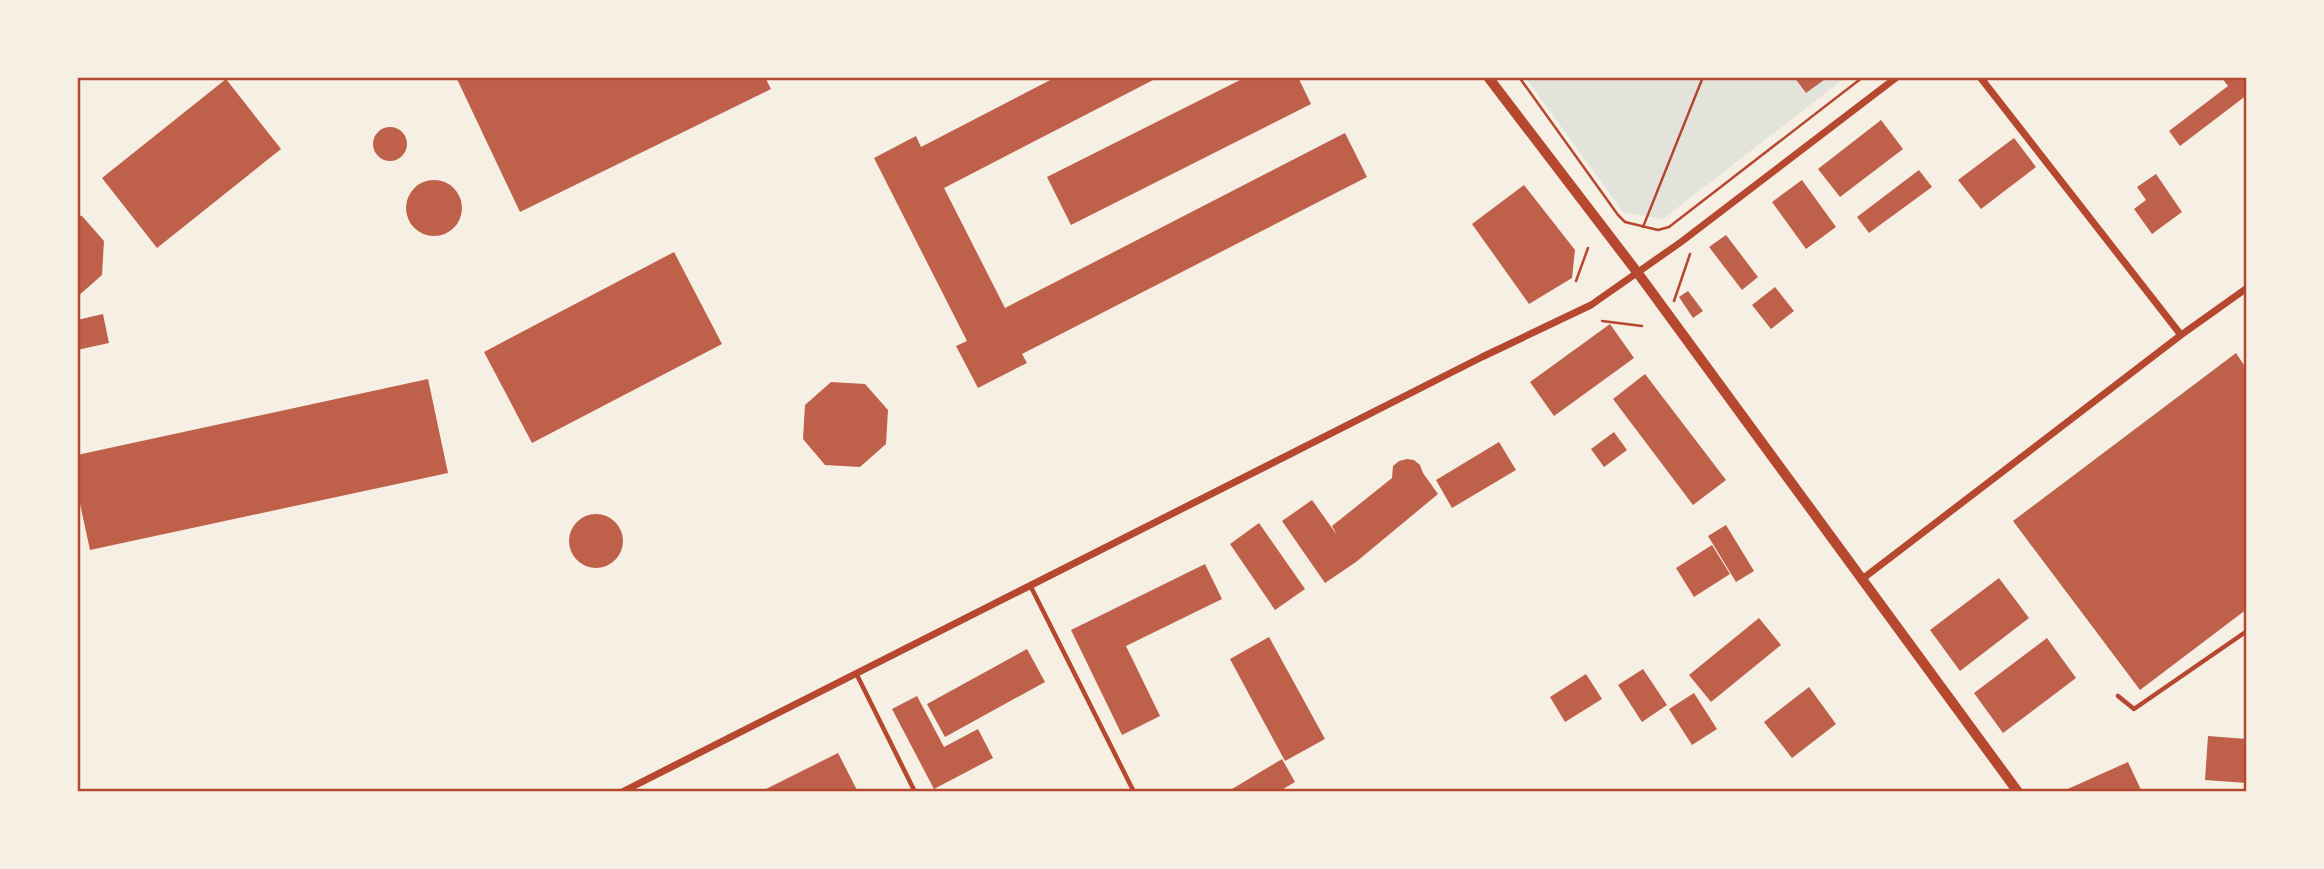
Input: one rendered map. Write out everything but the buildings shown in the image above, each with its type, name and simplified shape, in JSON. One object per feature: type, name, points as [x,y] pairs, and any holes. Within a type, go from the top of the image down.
[{"type":"street","points":[[1488,77],[1637,272],[2018,792]]},
{"type":"street","points":[[622,792],[1591,305],[1681,242],[1897,77]]},
{"type":"street","points":[[1980,77],[2181,335]]},
{"type":"street","points":[[1861,580],[2181,335],[2247,288]]},
{"type":"lane","points":[[1031,587],[1134,792]]},
{"type":"lane","points":[[2118,696],[2134,709],[2247,631]]},
{"type":"lane","points":[[857,675],[915,792]]},
{"type":"path","points":[[1518,77],[1618,215],[1625,222],[1658,230],[1669,227],[1863,77]]},
{"type":"path","points":[[1643,227],[1703,77]]},
{"type":"path","points":[[1576,281],[1588,248]]},
{"type":"path","points":[[1674,302],[1690,254]]},
{"type":"path","points":[[1602,321],[1642,326]]},
{"type":"shaded area","points":[[1525,77],[1846,77],[1663,219],[1623,212]]}]
